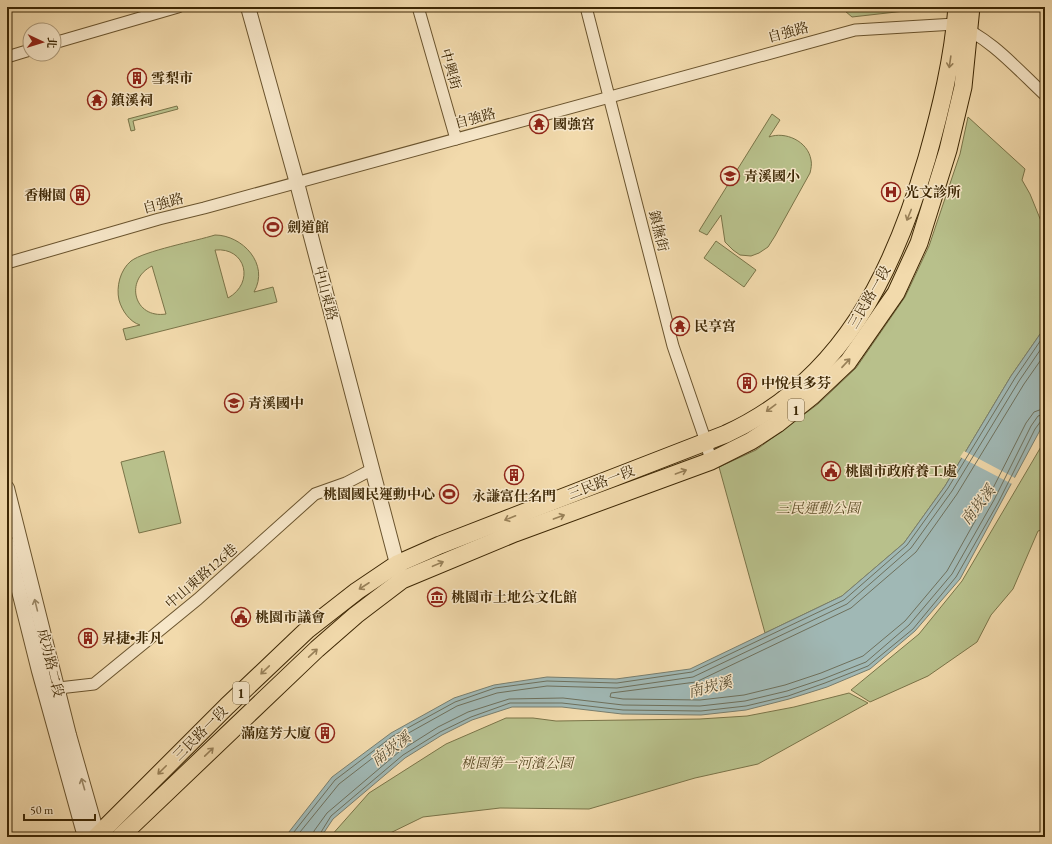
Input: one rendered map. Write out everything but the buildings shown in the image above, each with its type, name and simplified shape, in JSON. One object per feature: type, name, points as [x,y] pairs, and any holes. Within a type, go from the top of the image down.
[{"type":"main road","name":"1","points":[[960,20],[971,7]]},
{"type":"main road","name":"三民路一段","points":[[94,837],[227,706],[332,608],[399,572],[558,499],[706,442],[760,415],[796,388],[832,354],[858,320],[878,286],[893,255],[913,205],[948,78],[960,20]]},
{"type":"main road","name":"三民路一段","points":[[120,837],[317,649],[356,615],[399,572],[515,533],[711,461],[751,442],[777,424],[812,396],[848,362],[896,293],[919,243],[948,150],[963,87],[960,20]]},
{"type":"main road","points":[[227,706],[240,722]]},
{"type":"street","points":[[62,41],[178,7]]},
{"type":"street","name":"中山東路","points":[[248,7],[297,183],[371,470],[399,572]]},
{"type":"street","name":"中興街","points":[[418,7],[456,139]]},
{"type":"street","name":"鎮撫街","points":[[586,7],[673,346],[706,442],[711,461]]},
{"type":"street","points":[[960,20],[987,42],[1045,95]]},
{"type":"street","name":"自強路","points":[[7,263],[159,219],[297,183],[848,31],[960,20]]},
{"type":"street","points":[[7,57],[22,52]]},
{"type":"street","name":"中山東路126巷","points":[[51,689],[94,684],[198,599],[315,494],[346,483],[371,470]]},
{"type":"street","name":"成功路二段","points":[[7,488],[51,689]]},
{"type":"street","name":"成功路二段","points":[[7,543],[94,837]]},
{"type":"green space","points":[[844,7],[940,7],[852,17],[845,11]]},
{"type":"green space","points":[[177,106],[178,109],[133,121],[135,130],[131,131],[128,119]]},
{"type":"green space","points":[[772,114],[780,120],[769,137],[782,135],[795,139],[801,143],[809,153],[811,162],[810,173],[768,247],[751,256],[740,255],[725,242],[721,215],[707,235],[699,231]]},
{"type":"green space","name":"三民運動公園","points":[[968,117],[1025,169],[1022,180],[1030,194],[1041,221],[1045,225],[1045,327],[1011,376],[945,486],[904,543],[842,596],[765,633],[719,467],[756,450],[818,404],[856,368],[905,297],[929,246],[960,154]]},
{"type":"green space","points":[[215,235],[225,236],[235,240],[251,253],[256,262],[258,271],[258,282],[254,292],[273,287],[277,302],[126,340],[123,329],[140,325],[136,324],[127,316],[119,300],[118,290],[120,279],[127,265],[138,257],[171,246]],"holes":[[[215,250],[226,251],[234,254],[240,260],[243,267],[244,275],[242,284],[236,292],[228,298]],[[152,266],[166,314],[155,314],[146,311],[140,305],[136,297],[138,280],[143,272]]]},
{"type":"green space","points":[[716,241],[756,270],[744,287],[704,258]]},
{"type":"green space","points":[[1045,440],[1045,529],[1038,531],[1013,589],[991,615],[977,642],[928,676],[870,702],[851,690],[919,634],[962,581]]},
{"type":"green space","points":[[164,451],[181,523],[139,533],[121,462]]},
{"type":"green space","name":"桃園第一河濱公園","points":[[849,693],[868,703],[758,764],[695,778],[589,809],[500,808],[423,817],[382,837],[371,833],[367,837],[330,837],[369,793],[446,744],[506,718],[533,718],[556,721],[700,719],[747,716],[794,707]]},
{"type":"water","name":"南崁溪","points":[[1045,327],[1045,421],[960,579],[915,631],[870,669],[827,687],[789,699],[746,710],[701,715],[622,714],[562,707],[512,707],[472,720],[442,735],[405,758],[333,819],[321,837],[285,837],[332,777],[391,733],[454,698],[494,685],[547,677],[616,679],[690,669],[842,596],[904,543],[945,486],[1011,376]]},
{"type":"pier","points":[[964,451],[1017,479],[1014,485],[960,457]]},
{"type":"place","name":"雪梨市","points":[[137,78]]},
{"type":"place","name":"鎮溪祠","points":[[97,100]]},
{"type":"place","name":"國強宮","points":[[539,124]]},
{"type":"place","name":"青溪國小","points":[[730,176]]},
{"type":"place","name":"光文診所","points":[[891,192]]},
{"type":"place","name":"香榭園","points":[[80,195]]},
{"type":"place","name":"劍道館","points":[[273,227]]},
{"type":"place","name":"民享宮","points":[[680,326]]},
{"type":"place","name":"中悅貝多芬","points":[[747,383]]},
{"type":"place","name":"青溪國中","points":[[234,403]]},
{"type":"place","name":"桃園市政府養工處","points":[[831,471]]},
{"type":"place","name":"永謙富仕名門","points":[[514,475]]},
{"type":"place","name":"桃園國民運動中心","points":[[449,494]]},
{"type":"place","name":"桃園市土地公文化館","points":[[437,597]]},
{"type":"place","name":"桃園市議會","points":[[241,617]]},
{"type":"place","name":"昇捷•非凡","points":[[88,638]]},
{"type":"place","name":"滿庭芳大廈","points":[[325,733]]}]
